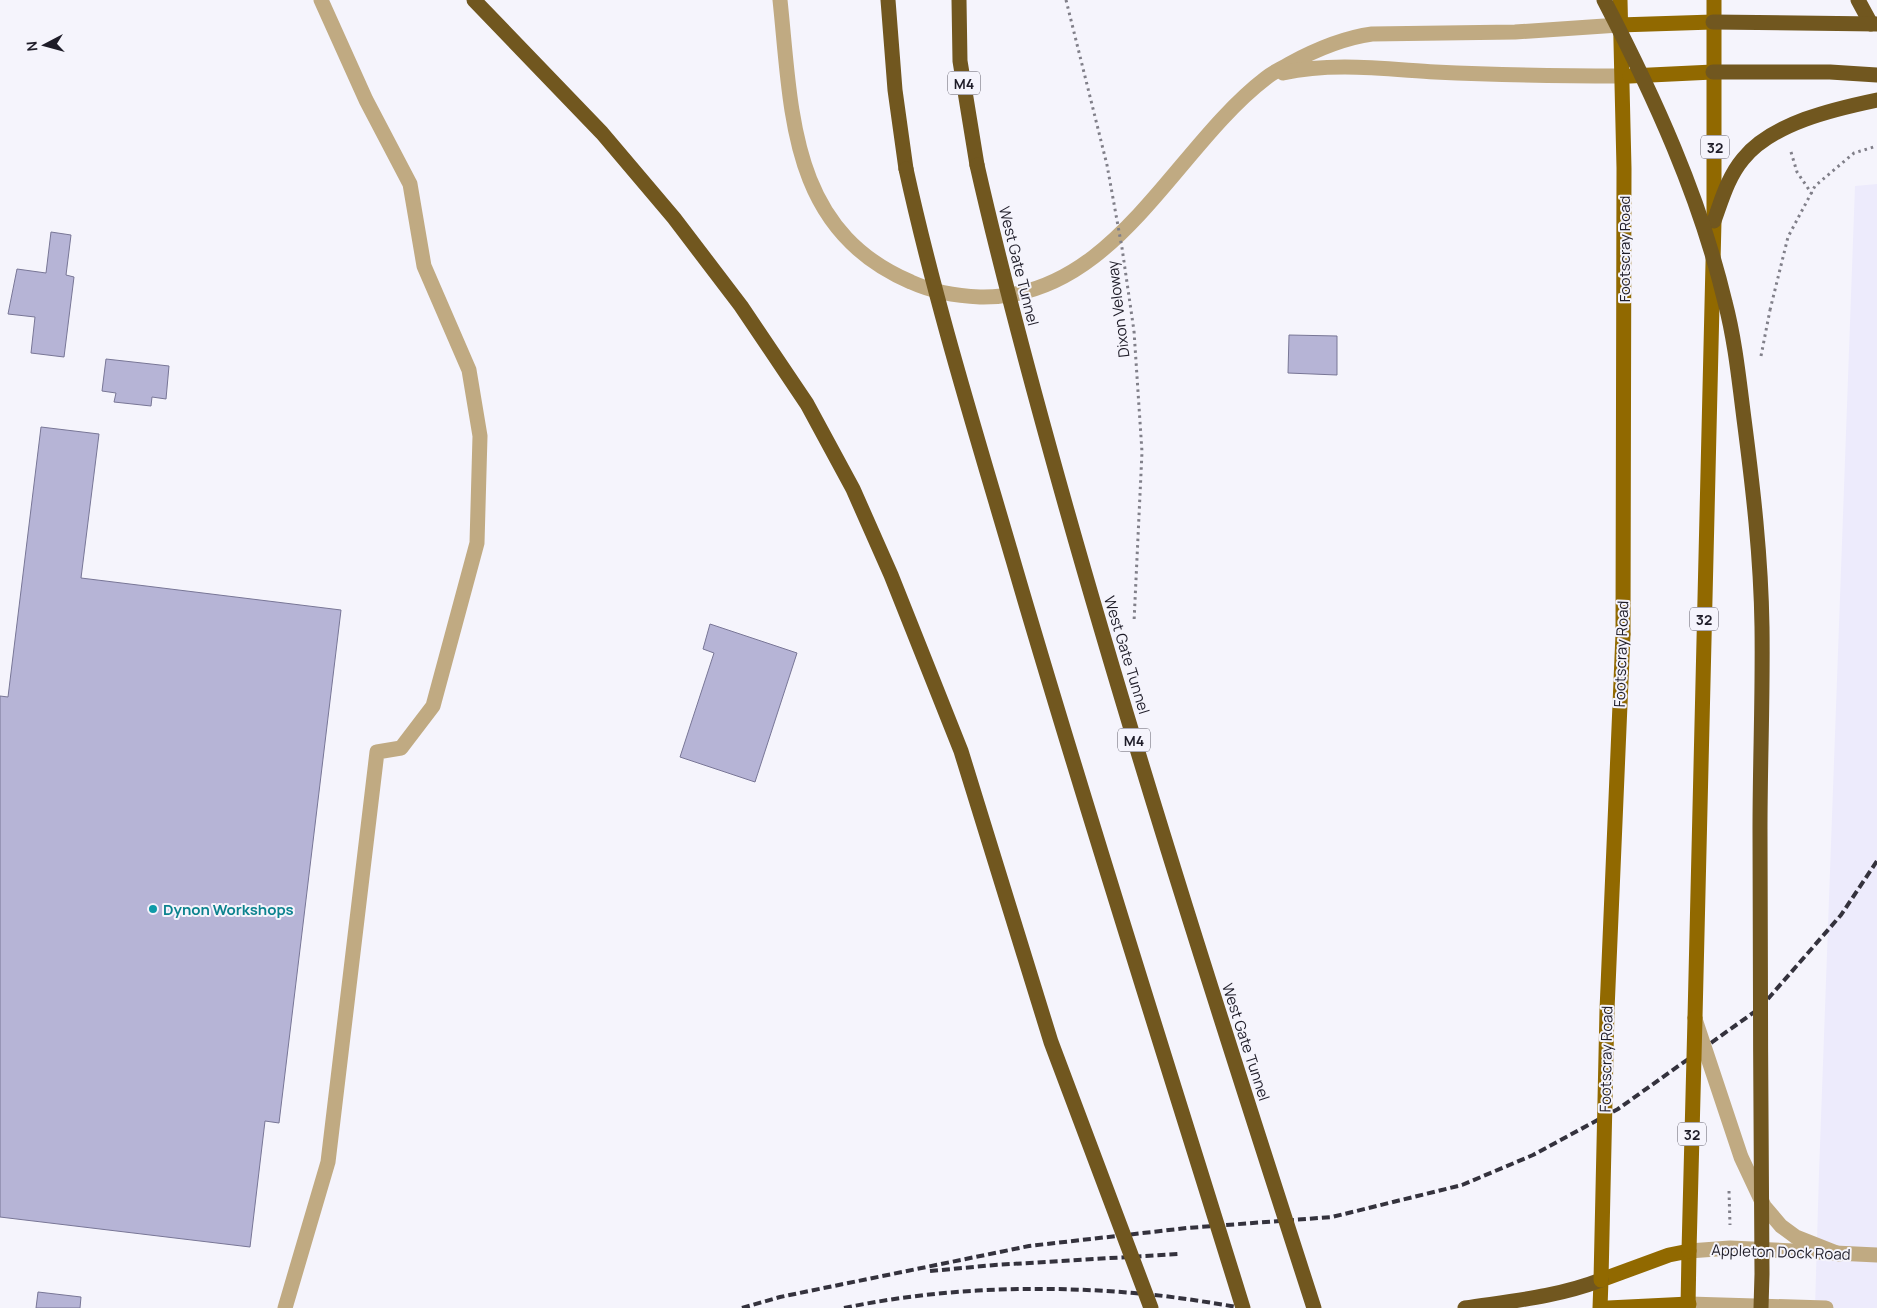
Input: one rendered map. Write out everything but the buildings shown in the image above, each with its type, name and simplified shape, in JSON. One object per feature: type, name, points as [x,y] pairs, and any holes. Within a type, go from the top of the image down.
[{"type":"highway","points":[[474,0],[602,133],[674,218],[741,306],[807,404],[853,489],[891,575],[961,750],[1051,1042],[1151,1308]]},
{"type":"highway","points":[[889,0],[888,18],[894,90],[906,169],[925,254],[948,339],[1049,685],[1243,1308]]},
{"type":"highway","name":"West Gate Tunnel","points":[[959,0],[960,61],[977,165],[1016,328],[1097,616],[1203,965],[1314,1308]]},
{"type":"highway","points":[[1604,0],[1633,56],[1665,128],[1705,231],[1726,304],[1738,372],[1751,471],[1758,543],[1762,625],[1760,829],[1762,1274],[1760,1308]]},
{"type":"highway","points":[[1858,0],[1874,24]]},
{"type":"highway","points":[[1713,22],[1874,24]]},
{"type":"highway","points":[[1713,72],[1830,72],[1877,75]]},
{"type":"highway","points":[[1714,221],[1727,185],[1743,158],[1758,145],[1784,130],[1820,114],[1877,100]]},
{"type":"highway","points":[[1464,1308],[1546,1296],[1578,1289],[1601,1280]]},
{"type":"main road","name":"Footscray Road","points":[[1600,1308],[1607,1010],[1623,634],[1624,168],[1619,25],[1620,0]]},
{"type":"main road","name":"32","points":[[1689,1306],[1694,1018],[1714,221],[1714,0]]},
{"type":"main road","points":[[1619,25],[1713,22]]},
{"type":"main road","points":[[1621,76],[1713,72]]},
{"type":"main road","name":"Appleton Dock Road","points":[[1601,1280],[1669,1255],[1689,1251]]},
{"type":"main road","points":[[1608,1308],[1689,1306]]},
{"type":"street","points":[[285,1308],[328,1162],[377,752],[401,748],[432,706],[477,543],[480,436],[469,370],[424,266],[410,184],[366,100],[321,0]]},
{"type":"street","points":[[780,0],[794,131],[806,174],[829,216],[859,252],[900,278],[923,287],[960,296],[996,297],[1022,293],[1069,274],[1091,261],[1106,248],[1153,197],[1219,121],[1267,76],[1311,52],[1352,36],[1372,34],[1515,32],[1619,25]]},
{"type":"street","points":[[1267,76],[1301,69],[1344,67],[1530,76],[1621,76]]},
{"type":"street","points":[[1694,1018],[1741,1157],[1764,1206],[1781,1226],[1796,1237],[1839,1254]]},
{"type":"street","name":"Appleton Dock Road","points":[[1689,1251],[1730,1248],[1877,1255]]},
{"type":"street","points":[[1689,1306],[1826,1308]]},
{"type":"path","name":"Dixon Veloway","points":[[1066,0],[1107,165],[1134,331],[1142,452],[1134,622]]},
{"type":"path","points":[[1784,130],[1797,172],[1812,194]]},
{"type":"path","points":[[1770,310],[1788,237],[1816,186],[1854,153],[1877,146]]},
{"type":"shaded area","points":[[1877,184],[1877,1308],[1815,1308],[1855,186]]},
{"type":"railway","points":[[742,1308],[780,1297],[1029,1246],[1187,1228],[1332,1217],[1462,1185],[1533,1155],[1618,1109],[1760,1008],[1841,915],[1877,861]]},
{"type":"railway","points":[[930,1271],[995,1265],[1178,1254]]},
{"type":"railway","points":[[844,1308],[880,1301],[952,1292],[1025,1289],[1134,1293],[1175,1297],[1243,1308]]},
{"type":"place","name":"Dynon Workshops","points":[[153,909]]}]
